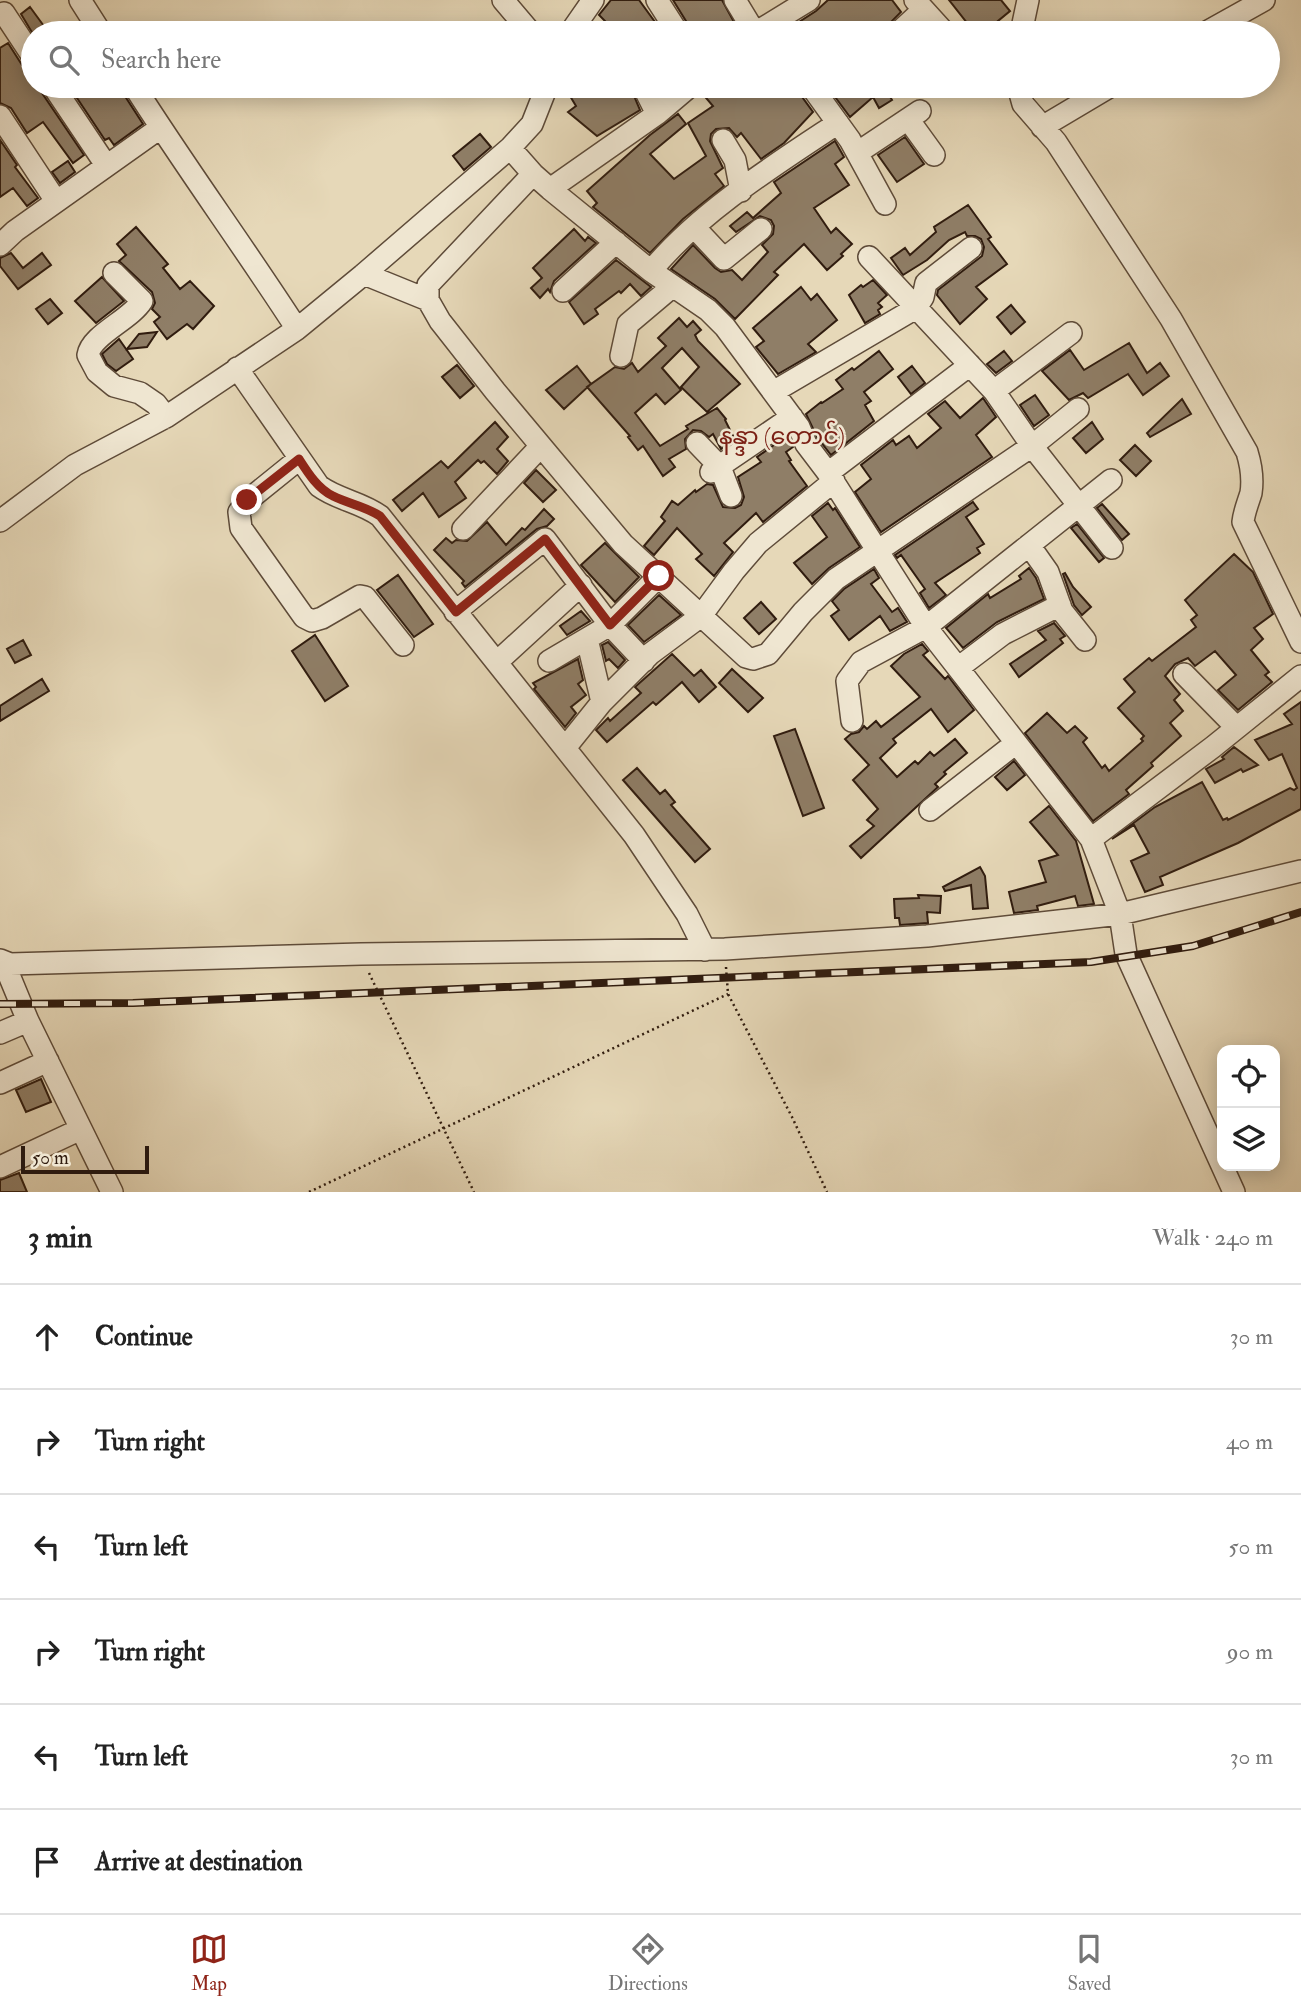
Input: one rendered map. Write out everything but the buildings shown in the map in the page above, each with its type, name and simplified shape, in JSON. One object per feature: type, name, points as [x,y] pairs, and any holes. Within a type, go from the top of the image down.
[{"type":"street","points":[[80,0],[93,21]]},
{"type":"street","points":[[503,0],[521,21]]},
{"type":"street","points":[[578,21],[593,0]]},
{"type":"street","points":[[657,0],[670,21]]},
{"type":"street","points":[[736,0],[754,21]]},
{"type":"street","points":[[778,21],[809,0]]},
{"type":"street","points":[[1024,21],[1028,0]]},
{"type":"street","points":[[1226,21],[1264,0]]},
{"type":"street","points":[[907,21],[919,5],[934,21]]},
{"type":"street","points":[[4,13],[21,39]]},
{"type":"street","points":[[61,98],[106,165]]},
{"type":"street","points":[[141,98],[297,328]]},
{"type":"street","points":[[0,521],[75,465],[166,417],[297,328],[510,148],[532,124],[542,98]]},
{"type":"street","points":[[649,98],[657,114]]},
{"type":"street","points":[[550,189],[676,98]]},
{"type":"street","points":[[820,98],[858,153],[885,204]]},
{"type":"street","points":[[1023,98],[1042,127],[1056,142],[1171,319],[1247,452],[1251,466],[1251,492],[1243,522],[1301,642]]},
{"type":"street","points":[[1042,127],[1091,98]]},
{"type":"street","points":[[858,153],[914,115],[934,155]]},
{"type":"street","points":[[0,116],[56,201]]},
{"type":"street","points":[[652,271],[694,227],[798,149],[838,123]]},
{"type":"street","points":[[2,238],[160,128]]},
{"type":"street","points":[[723,140],[735,160],[741,191]]},
{"type":"street","points":[[510,148],[550,189],[652,271],[708,310],[725,327],[799,427],[806,444],[831,477],[926,627],[1091,839],[1120,914],[1126,954],[1234,1192]]},
{"type":"street","points":[[533,174],[428,285],[428,300],[440,321],[623,544],[746,657],[753,659],[768,654],[803,611],[836,579],[1032,446],[1078,409]]},
{"type":"street","points":[[694,227],[724,259],[761,229]]},
{"type":"street","points":[[563,291],[616,242]]},
{"type":"street","points":[[773,392],[916,308],[923,297],[926,282],[971,248]]},
{"type":"street","points":[[869,257],[994,391],[1032,446],[1112,548]]},
{"type":"street","points":[[114,272],[142,301],[135,310],[91,346],[88,355],[97,372],[114,386],[140,393],[156,404],[166,417]]},
{"type":"street","points":[[364,274],[428,300]]},
{"type":"street","points":[[621,356],[628,324],[673,286]]},
{"type":"street","points":[[994,391],[1071,333]]},
{"type":"street","points":[[565,748],[602,702],[644,661],[701,616],[758,543],[831,477],[970,365]]},
{"type":"street","points":[[237,368],[319,486],[333,496],[369,508],[380,516],[634,835],[687,914],[715,950]]},
{"type":"street","points":[[716,470],[792,417]]},
{"type":"street","points":[[697,443],[731,496]]},
{"type":"street","points":[[463,529],[541,446]]},
{"type":"street","points":[[299,459],[247,500],[239,512],[241,528],[304,617],[312,621],[360,596],[365,597],[403,645]]},
{"type":"street","points":[[852,721],[847,681],[861,662],[926,627],[1111,480]]},
{"type":"street","points":[[456,612],[545,539],[610,625],[644,661]]},
{"type":"street","points":[[1029,545],[1048,572],[1060,605],[1085,640]]},
{"type":"street","points":[[550,661],[610,625],[659,576]]},
{"type":"street","points":[[497,662],[581,585]]},
{"type":"street","points":[[958,668],[1003,634],[1060,605]]},
{"type":"street","points":[[778,616],[803,611]]},
{"type":"street","points":[[587,639],[602,702]]},
{"type":"street","points":[[1184,674],[1236,727]]},
{"type":"street","points":[[1091,839],[1213,747],[1301,676]]},
{"type":"street","points":[[930,810],[1016,743]]},
{"type":"street","points":[[112,1192],[28,1021],[5,962],[715,950],[927,936],[1120,914],[1301,871]]},
{"type":"street","points":[[0,1033],[28,1021]]},
{"type":"street","points":[[0,1083],[48,1061]]},
{"type":"street","points":[[0,1167],[81,1129]]},
{"type":"path","points":[[715,950],[728,994],[792,1116],[827,1192]]},
{"type":"path","points":[[361,954],[474,1192]]},
{"type":"path","points":[[309,1192],[728,994]]},
{"type":"railway","points":[[0,1004],[133,1003],[1091,962],[1193,946],[1301,912]]},
{"type":"district","name":"နန္ဒာ (တောင်)","points":[[782,436]]},
{"type":"route","points":[[247,500],[299,459],[319,486],[333,496],[369,508],[380,516],[456,612],[545,539],[610,625],[659,576]]}]
